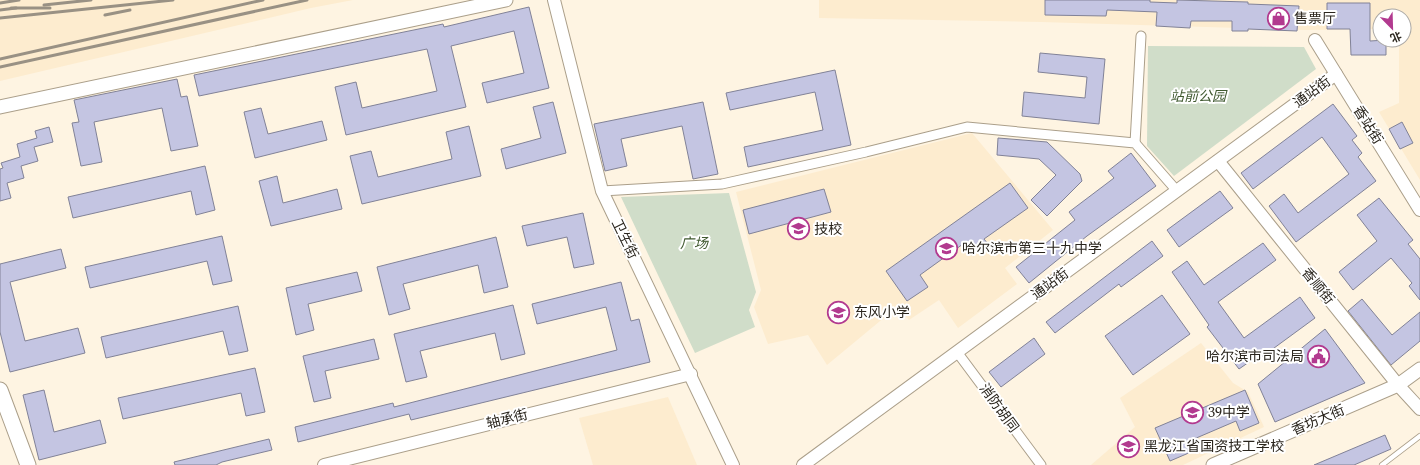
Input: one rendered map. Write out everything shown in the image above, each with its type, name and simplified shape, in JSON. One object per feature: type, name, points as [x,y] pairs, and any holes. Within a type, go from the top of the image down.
[{"type":"main road","points":[[0,107],[506,0]]},
{"type":"main road","name":"香坊大街","points":[[1214,465],[1235,461],[1398,386],[1420,369]]},
{"type":"main road","points":[[0,390],[28,465]]},
{"type":"street","name":"卫生街","points":[[554,0],[602,190],[691,374],[733,465]]},
{"type":"street","points":[[1135,143],[1141,36]]},
{"type":"street","name":"香站街","points":[[1315,40],[1420,210]]},
{"type":"street","name":"通站街","points":[[802,465],[1336,74]]},
{"type":"street","points":[[602,190],[722,184],[866,152],[967,127],[1135,143],[1177,191]]},
{"type":"street","name":"香顺街","points":[[1218,161],[1398,386],[1420,409]]},
{"type":"street","name":"消防胡同","points":[[957,352],[1041,465]]},
{"type":"street","name":"轴承街","points":[[324,465],[691,374]]},
{"type":"lane","points":[[1382,465],[1420,436]]},
{"type":"shaded area","points":[[0,0],[353,0],[311,8],[0,81]]},
{"type":"shaded area","points":[[819,0],[1420,0],[1420,180],[1379,112],[1399,103],[1399,48],[1412,48],[1412,8],[1372,8],[1372,29],[1306,30],[1041,22],[819,18]]},
{"type":"shaded area","points":[[972,133],[1053,230],[1005,268],[1017,284],[958,328],[939,300],[909,320],[897,307],[827,365],[808,335],[768,344],[754,307],[761,290],[736,192]]},
{"type":"shaded area","name":"39中学","points":[[1201,343],[1233,383],[1248,392],[1264,427],[1183,465],[1091,465],[1135,427],[1120,398]]},
{"type":"shaded area","points":[[668,397],[697,465],[593,465],[579,418]]},
{"type":"green space","name":"站前公园","points":[[1148,46],[1304,47],[1316,69],[1174,176],[1147,146]]},
{"type":"green space","name":"广场","points":[[729,193],[756,292],[749,310],[755,327],[695,353],[621,197]]},
{"type":"building","points":[[1045,0],[1150,0],[1150,2],[1177,3],[1177,0],[1248,2],[1248,4],[1299,6],[1297,31],[1248,29],[1248,31],[1232,31],[1232,21],[1191,21],[1190,28],[1156,26],[1157,12],[1107,10],[1106,16],[1045,15]]},
{"type":"building","points":[[1327,3],[1370,3],[1370,41],[1372,41],[1372,48],[1386,48],[1386,55],[1351,55],[1350,29],[1327,29]]},
{"type":"building","points":[[529,7],[549,88],[487,103],[482,83],[524,73],[514,31],[451,46],[466,107],[346,135],[335,87],[356,82],[362,108],[437,91],[427,49],[199,96],[194,75],[443,24],[444,27]]},
{"type":"building","points":[[1040,53],[1105,59],[1099,124],[1022,116],[1024,92],[1085,98],[1087,77],[1038,72]]},
{"type":"building","points":[[835,70],[851,145],[748,167],[744,147],[823,130],[815,92],[730,110],[726,93]]},
{"type":"building","points":[[177,79],[181,97],[187,96],[198,146],[171,151],[162,108],[94,122],[102,162],[81,166],[72,123],[79,122],[74,100]]},
{"type":"building","points":[[553,102],[566,153],[506,169],[501,149],[541,138],[533,107]]},
{"type":"building","points":[[703,102],[718,174],[693,179],[682,126],[621,139],[627,166],[605,171],[594,124]]},
{"type":"building","points":[[1333,104],[1357,136],[1352,140],[1362,153],[1358,157],[1376,181],[1296,242],[1269,206],[1284,194],[1298,213],[1349,174],[1322,137],[1253,189],[1241,173]]},
{"type":"building","points":[[261,108],[268,134],[322,121],[327,140],[255,158],[244,112]]},
{"type":"building","points":[[1402,122],[1413,143],[1400,149],[1389,129]]},
{"type":"building","points":[[469,126],[481,176],[362,204],[350,156],[371,151],[378,177],[452,159],[446,132]]},
{"type":"building","points":[[49,127],[53,142],[34,147],[38,161],[21,166],[24,178],[7,183],[11,198],[0,201],[0,169],[3,168],[1,163],[20,157],[17,144],[37,138],[35,131]]},
{"type":"building","points":[[998,138],[1047,142],[1080,174],[1082,181],[1047,216],[1031,200],[1056,175],[1039,159],[997,155]]},
{"type":"building","points":[[1131,153],[1156,186],[1087,236],[1029,283],[1016,267],[1075,220],[1069,212],[1114,178],[1108,171]]},
{"type":"building","points":[[205,166],[215,210],[196,215],[191,191],[73,218],[68,197]]},
{"type":"building","points":[[277,176],[283,203],[337,189],[342,209],[271,226],[259,181]]},
{"type":"building","points":[[1010,183],[1028,208],[984,239],[988,244],[971,255],[963,244],[920,275],[928,287],[907,301],[886,271]]},
{"type":"building","points":[[824,189],[831,212],[749,234],[743,210]]},
{"type":"building","points":[[1220,191],[1233,208],[1179,247],[1167,230]]},
{"type":"building","points":[[1379,198],[1413,240],[1408,244],[1420,259],[1420,300],[1409,286],[1412,283],[1391,258],[1353,290],[1339,272],[1377,241],[1357,215]]},
{"type":"building","points":[[583,213],[594,264],[574,268],[567,237],[527,246],[522,226]]},
{"type":"building","points":[[222,236],[232,281],[213,285],[207,261],[90,288],[85,267]]},
{"type":"building","points":[[496,237],[508,287],[484,293],[478,265],[403,284],[410,309],[389,315],[377,267]]},
{"type":"building","points":[[1152,241],[1163,256],[1121,287],[1119,284],[1055,333],[1046,322]]},
{"type":"building","points":[[1263,243],[1276,260],[1218,302],[1244,338],[1300,297],[1315,318],[1255,362],[1252,360],[1239,369],[1207,327],[1209,325],[1172,272],[1187,261],[1204,285]]},
{"type":"building","points":[[61,249],[66,268],[10,282],[25,341],[78,328],[85,353],[10,372],[0,332],[0,264]]},
{"type":"building","points":[[357,272],[362,291],[308,304],[314,330],[296,335],[286,288]]},
{"type":"building","points":[[621,282],[631,321],[639,319],[650,362],[411,420],[409,414],[298,442],[295,427],[393,403],[394,407],[617,350],[606,307],[537,324],[532,304]]},
{"type":"building","points":[[1162,295],[1190,334],[1133,375],[1105,336]]},
{"type":"building","points":[[1362,299],[1392,335],[1420,312],[1420,341],[1391,365],[1348,311]]},
{"type":"building","points":[[513,305],[525,354],[501,360],[495,333],[420,351],[427,377],[406,382],[394,334]]},
{"type":"building","points":[[238,306],[248,351],[229,355],[223,331],[106,358],[101,337]]},
{"type":"building","name":"哈尔滨市司法局","points":[[1325,329],[1365,383],[1275,422],[1258,384]]},
{"type":"building","points":[[1034,338],[1045,354],[1001,387],[989,372]]},
{"type":"building","points":[[374,339],[379,359],[325,371],[331,398],[314,402],[303,356]]},
{"type":"building","points":[[255,368],[265,412],[246,416],[241,393],[123,419],[118,398]]},
{"type":"building","points":[[44,390],[54,432],[100,420],[106,443],[39,460],[23,395]]},
{"type":"building","points":[[1245,390],[1259,423],[1240,431],[1236,421],[1187,442],[1191,452],[1170,461],[1155,428]]},
{"type":"building","points":[[1385,435],[1391,449],[1354,465],[1314,465]]},
{"type":"building","points":[[269,439],[272,450],[222,462],[216,465],[175,465],[174,462]]},
{"type":"railway","points":[[0,3],[19,0]]},
{"type":"railway","points":[[44,5],[91,0]]},
{"type":"railway","points":[[0,18],[173,0]]},
{"type":"railway","points":[[0,59],[263,0]]},
{"type":"railway","points":[[0,67],[307,0]]},
{"type":"railway","points":[[11,8],[50,8]]},
{"type":"railway","points":[[0,10],[16,8]]},
{"type":"railway","points":[[105,15],[130,10]]},
{"type":"place","name":"售票厅","points":[[1278,18]]},
{"type":"place","name":"技校","points":[[799,229]]},
{"type":"place","name":"哈尔滨市第三十九中学","points":[[947,248]]},
{"type":"place","name":"东风小学","points":[[839,312]]},
{"type":"place","name":"哈尔滨市司法局","points":[[1319,356]]},
{"type":"place","name":"39中学","points":[[1192,412]]},
{"type":"place","name":"黑龙江省国资技工学校","points":[[1128,446]]}]
